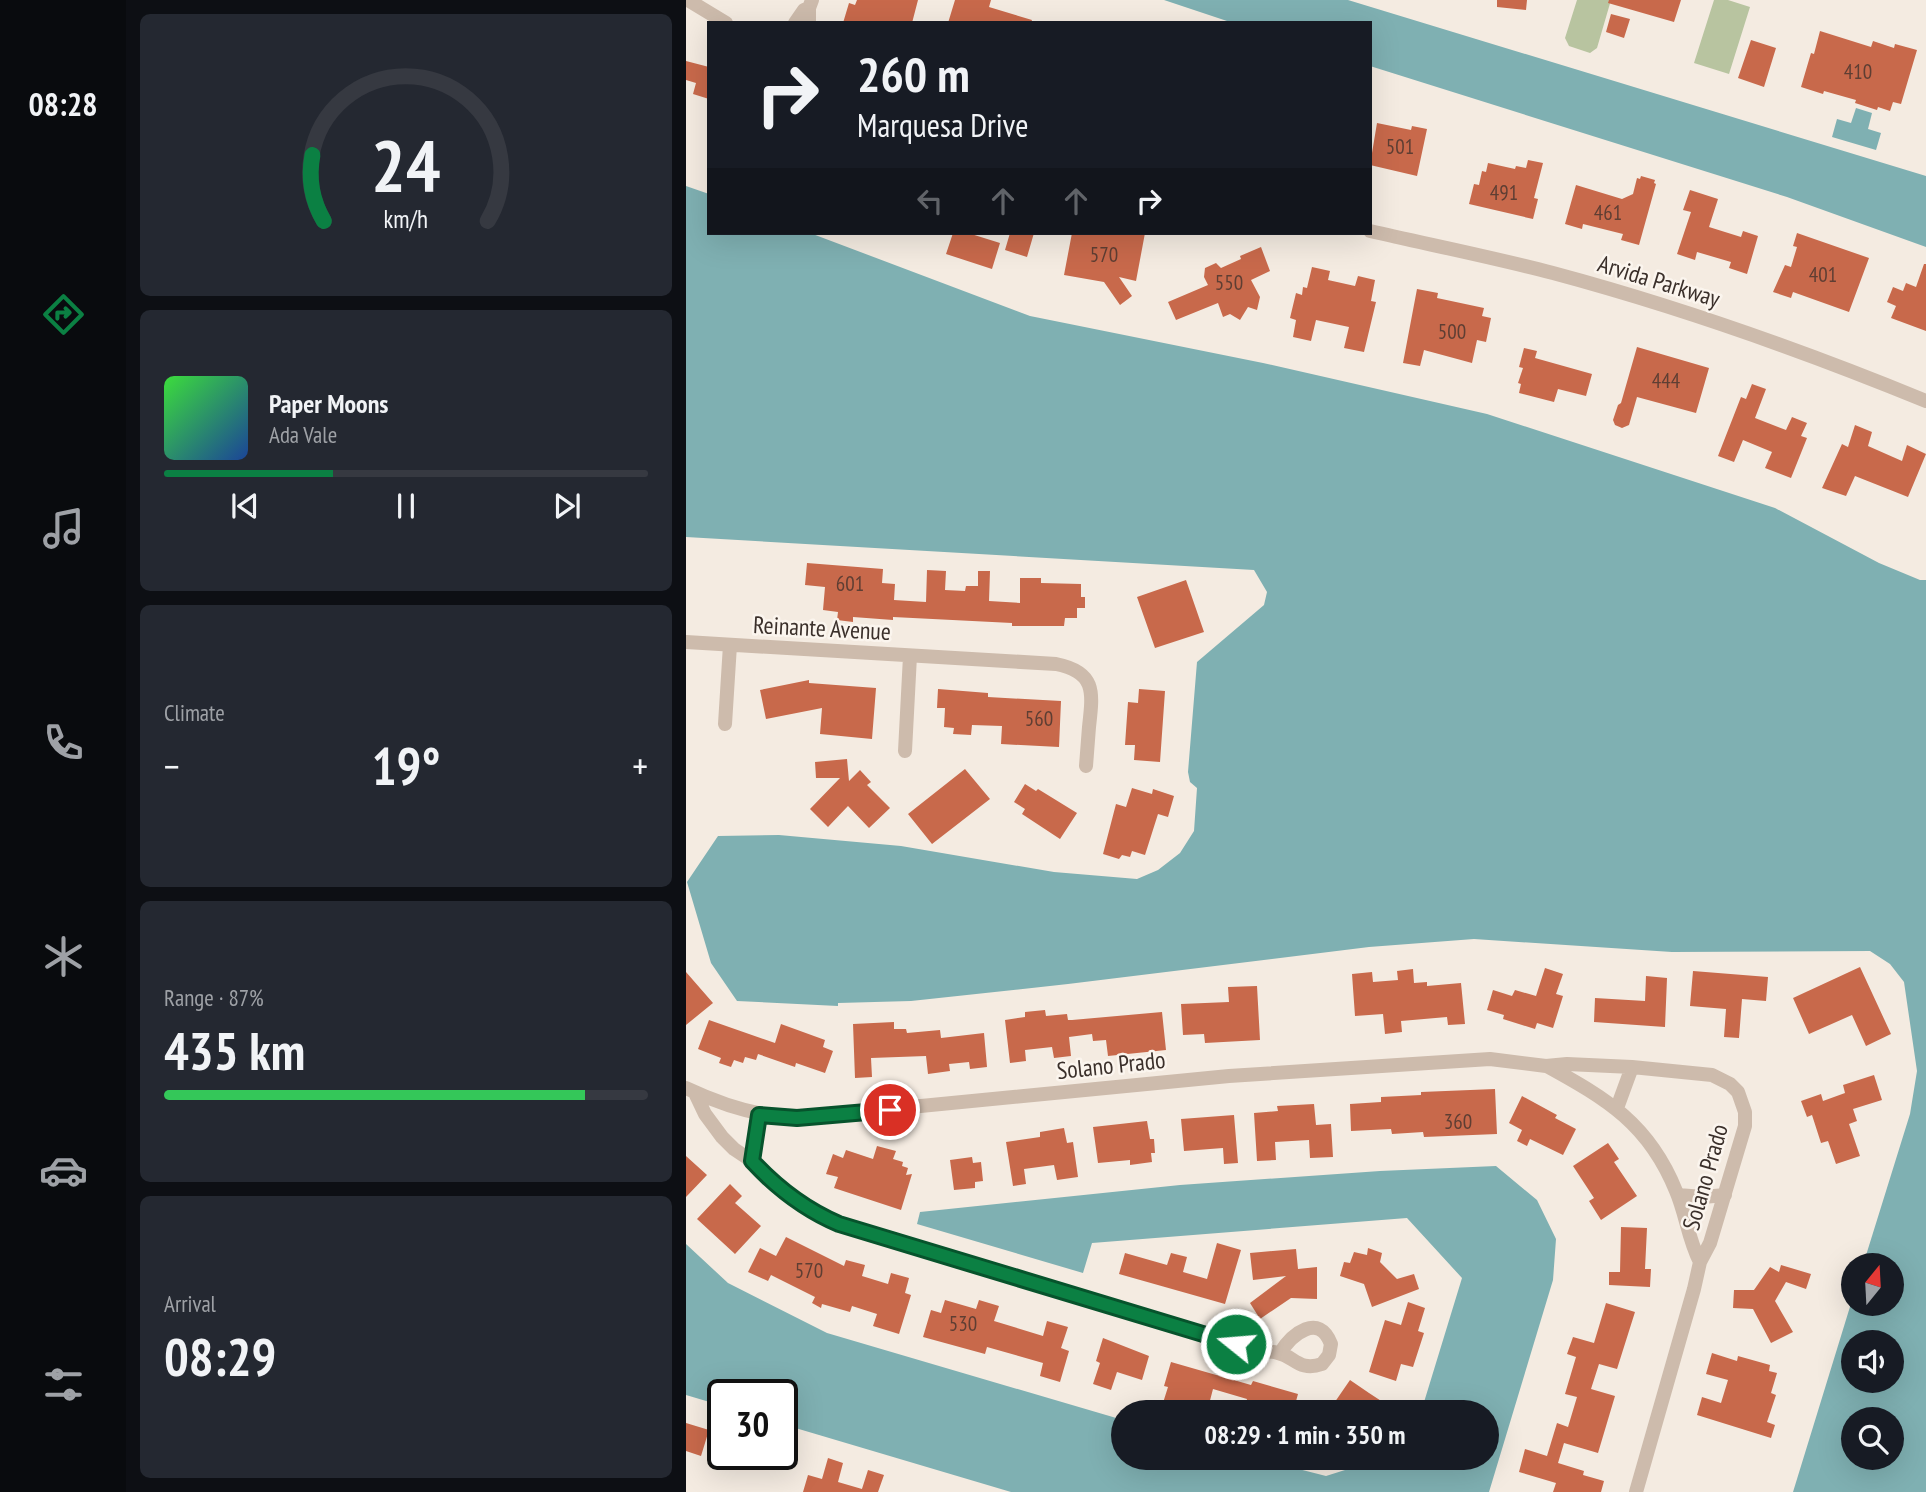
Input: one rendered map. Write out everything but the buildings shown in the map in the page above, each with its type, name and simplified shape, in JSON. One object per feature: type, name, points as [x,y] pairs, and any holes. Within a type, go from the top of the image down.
[{"type":"street","points":[[688,0],[723,21]]},
{"type":"street","points":[[796,21],[804,10],[810,10]]},
{"type":"street","name":"Arvida Parkway","points":[[1372,231],[1528,267],[1659,303],[1798,350],[1926,401]]},
{"type":"street","name":"Reinante Avenue","points":[[686,642],[1056,664],[1078,671],[1088,681],[1092,699],[1086,766]]},
{"type":"street","name":"Reinante Avenue","points":[[725,724],[730,645]]},
{"type":"street","name":"Reinante Avenue","points":[[905,751],[910,656]]},
{"type":"street","name":"Solano Prado","points":[[690,1090],[728,1106],[759,1115],[783,1118],[819,1117],[1229,1076],[1464,1059],[1504,1059],[1546,1066],[1567,1064],[1632,1067],[1706,1073],[1724,1080],[1734,1087],[1745,1111],[1745,1126],[1710,1243],[1700,1262],[1636,1492]]},
{"type":"street","name":"Solano Prado","points":[[1546,1066],[1591,1090],[1617,1108],[1647,1140],[1670,1176],[1686,1220],[1690,1245],[1700,1262]]},
{"type":"street","points":[[1617,1108],[1632,1067]]},
{"type":"street","points":[[690,1090],[711,1124],[734,1149],[752,1161],[797,1201],[839,1224],[1245,1347],[1280,1353]]},
{"type":"street","points":[[752,1161],[759,1115]]},
{"type":"street","points":[[1678,1195],[1725,1195]]},
{"type":"green space","points":[[1577,0],[1611,0],[1597,48],[1590,53],[1569,46],[1565,38]]},
{"type":"green space","points":[[1714,0],[1728,0],[1750,7],[1729,74],[1694,63]]},
{"type":"water","points":[[1164,0],[1348,0],[1926,176],[1926,247],[1787,197],[1372,67],[1372,21],[1227,21]]},
{"type":"water","points":[[1856,108],[1872,113],[1868,129],[1881,133],[1876,150],[1832,137],[1837,119],[1851,123]]},
{"type":"water","points":[[686,186],[707,193],[707,235],[815,235],[1030,316],[1263,363],[1487,414],[1775,508],[1879,563],[1926,580],[1926,1492],[1793,1492],[1841,1336],[1841,1393],[1904,1393],[1904,1330],[1843,1330],[1847,1316],[1904,1316],[1904,1253],[1867,1253],[1910,1114],[1917,1071],[1904,982],[1890,964],[1870,951],[1672,952],[1474,939],[1369,947],[911,1001],[838,1003],[838,1006],[737,1001],[711,963],[687,882],[718,836],[779,835],[901,846],[1054,872],[1137,879],[1158,870],[1180,853],[1194,831],[1197,788],[1190,782],[1188,772],[1197,662],[1264,605],[1267,592],[1254,570],[686,537]]},
{"type":"water","points":[[1496,1166],[1537,1200],[1556,1239],[1553,1280],[1499,1459],[1499,1400],[1425,1400],[1462,1278],[1407,1218],[1092,1243],[1083,1273],[917,1224],[920,1212],[1180,1185]]},
{"type":"water","points":[[686,1244],[728,1283],[827,1333],[1111,1416],[1111,1470],[1302,1470],[1326,1476],[1345,1470],[1496,1470],[1489,1492],[1011,1492],[798,1429],[798,1379],[707,1379],[707,1401],[686,1395]]},
{"type":"route","points":[[890,1110],[797,1118],[759,1115],[752,1161],[797,1201],[839,1224],[1236,1344]]}]
